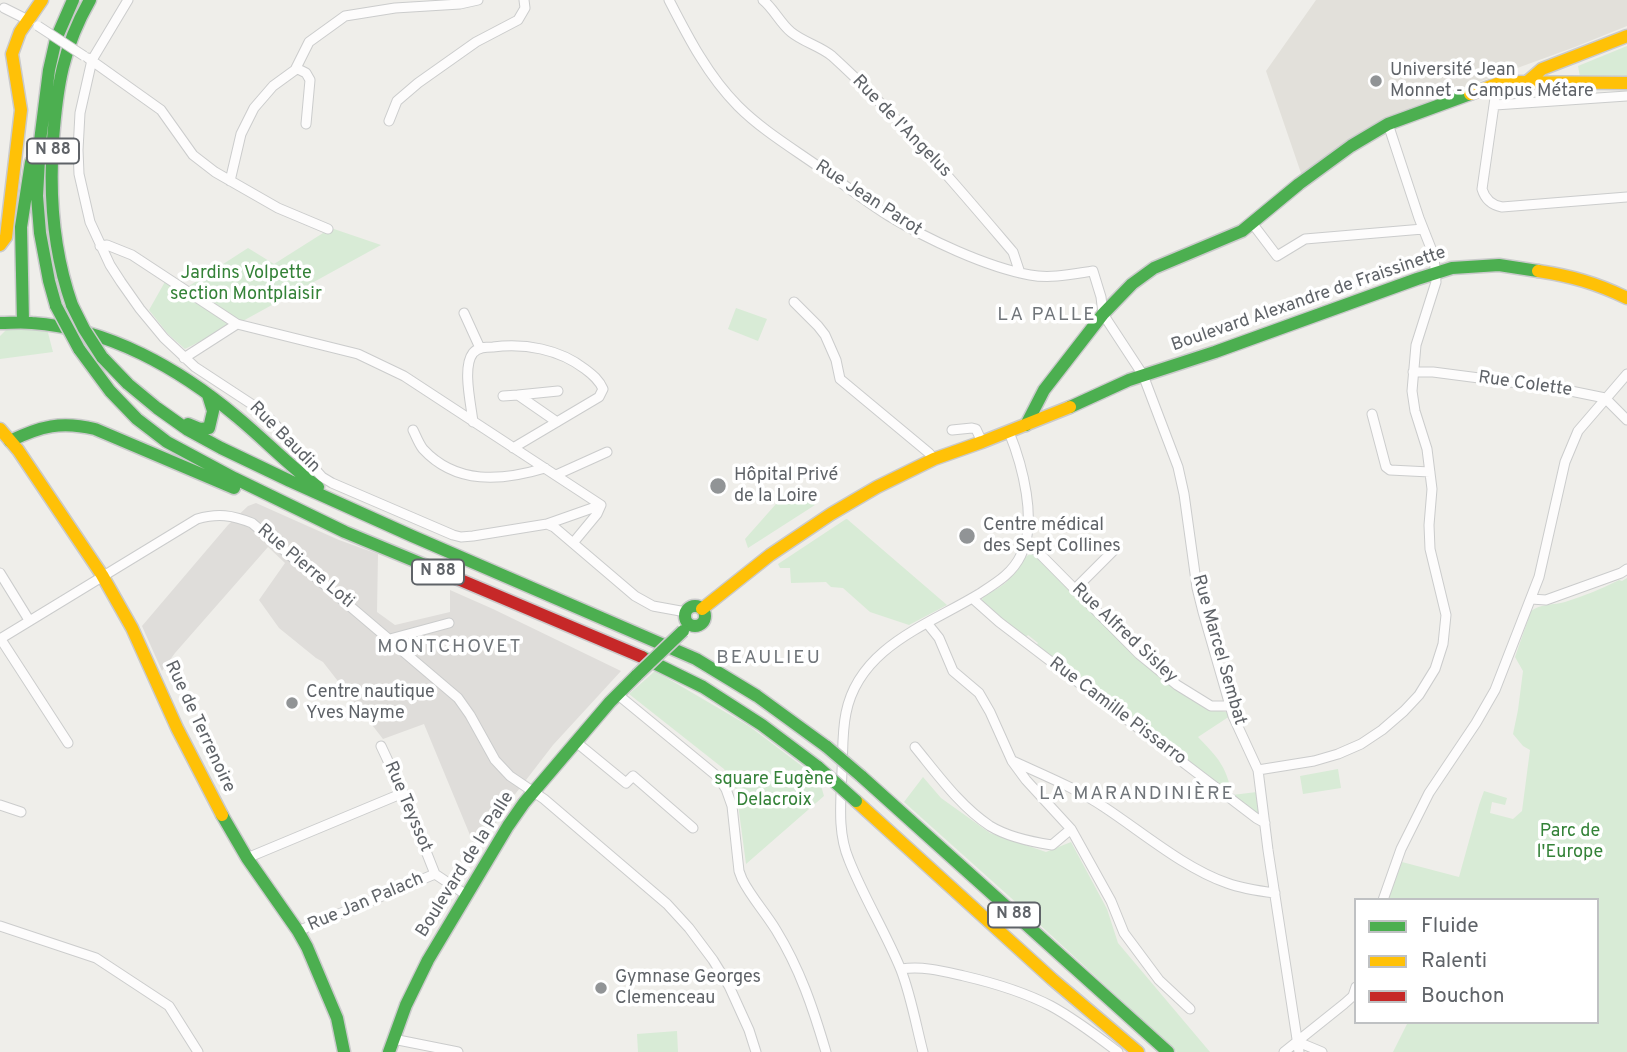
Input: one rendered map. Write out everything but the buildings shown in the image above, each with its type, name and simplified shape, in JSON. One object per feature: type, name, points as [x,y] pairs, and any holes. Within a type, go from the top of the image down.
[{"type":"main road","points":[[0,245],[6,237],[21,110],[12,54],[17,38],[33,23],[41,0]]},
{"type":"main road","name":"N 88","points":[[73,0],[56,39],[49,70],[40,141],[37,196],[43,253],[56,306],[79,349],[110,391],[137,419],[167,442],[345,532],[638,655],[703,687],[750,717],[818,767],[1052,979],[1138,1052]]},
{"type":"main road","name":"N 88","points":[[90,0],[69,45],[57,88],[52,197],[55,241],[63,284],[72,305],[102,357],[118,376],[148,402],[195,434],[280,478],[646,636],[712,668],[773,706],[861,776],[1168,1052]]},
{"type":"main road","points":[[1527,82],[1542,69],[1627,36]]},
{"type":"main road","points":[[1541,82],[1555,65]]},
{"type":"main road","points":[[23,322],[21,227],[25,191],[49,70]]},
{"type":"main road","points":[[1026,425],[1044,390],[1103,314],[1132,284],[1154,268],[1242,231],[1299,184],[1351,146],[1388,124],[1497,84],[1627,83]]},
{"type":"main road","name":"Boulevard Alexandre de Fraissinette","points":[[1009,432],[1143,375],[1452,268],[1499,265],[1542,270],[1604,287],[1627,298]]},
{"type":"main road","points":[[0,323],[23,322],[76,331],[115,342],[165,366],[235,415],[315,485],[359,512]]},
{"type":"main road","points":[[148,402],[200,429],[209,428],[214,419],[208,395]]},
{"type":"main road","points":[[6,443],[32,430],[57,425],[75,424],[95,429],[345,532]]},
{"type":"main road","name":"Rue de Terrenoire","points":[[0,429],[6,443],[74,532],[132,628],[177,728],[219,810],[247,858],[307,947],[337,1018],[344,1052]]},
{"type":"main road","name":"Boulevard de la Palle","points":[[391,1045],[417,979],[510,822],[617,694],[686,623],[698,625],[704,621],[702,609],[770,555],[831,514],[933,459],[1009,432]]},
{"type":"street","points":[[88,58],[128,0]]},
{"type":"street","points":[[230,180],[240,134],[254,108],[273,86],[296,68],[309,42],[345,16],[478,0]]},
{"type":"street","points":[[389,121],[397,101],[418,83],[476,42],[518,20],[525,8],[524,0]]},
{"type":"street","name":"Rue Jean Parot","points":[[668,0],[709,71],[738,106],[771,133],[888,215],[976,259],[1032,276],[1052,277],[1093,271],[1103,314]]},
{"type":"street","name":"Rue de l'Angelus","points":[[763,0],[789,31],[830,54],[920,143],[1013,251],[1020,273]]},
{"type":"street","points":[[3,5],[88,58],[161,110],[193,155],[215,172],[278,208],[328,229]]},
{"type":"street","name":"Rue Baudin","points":[[88,58],[78,149],[79,174],[90,222],[110,265],[140,309],[184,358],[256,407],[322,477],[441,531],[461,537],[547,524],[601,505]]},
{"type":"street","points":[[296,68],[306,73],[310,80],[306,124]]},
{"type":"street","points":[[1497,84],[1482,189],[1490,203],[1502,207],[1627,197]]},
{"type":"street","points":[[1494,105],[1627,96]]},
{"type":"street","points":[[1258,770],[1339,754],[1382,730],[1419,695],[1435,669],[1443,644],[1446,615],[1430,549],[1430,472],[1412,391],[1416,345],[1436,282],[1436,273],[1434,256],[1388,124]]},
{"type":"street","points":[[1252,223],[1277,256],[1305,239],[1423,229]]},
{"type":"street","points":[[100,246],[107,245],[132,256],[237,324],[358,354],[410,379],[601,505],[597,514],[573,543]]},
{"type":"street","points":[[794,302],[825,335],[836,360],[840,379],[933,459]]},
{"type":"street","points":[[464,313],[480,348]]},
{"type":"street","name":"Rue Marcel Sembat","points":[[1103,314],[1143,375],[1178,467],[1197,587],[1230,706],[1258,770],[1299,1047]]},
{"type":"street","points":[[184,358],[237,324]]},
{"type":"street","points":[[473,422],[468,368],[472,355],[480,348],[509,345],[553,352],[580,365],[598,380],[603,389],[599,397],[513,448]]},
{"type":"street","name":"Rue Colette","points":[[1413,372],[1556,388],[1605,398]]},
{"type":"street","points":[[1384,898],[1401,849],[1429,793],[1495,690],[1539,577],[1570,446],[1578,431],[1627,374]]},
{"type":"street","points":[[503,396],[558,391]]},
{"type":"street","points":[[518,395],[557,422]]},
{"type":"street","points":[[1605,398],[1627,420]]},
{"type":"street","points":[[1372,415],[1386,467],[1390,470],[1430,472]]},
{"type":"street","points":[[952,430],[972,428],[979,433],[982,442]]},
{"type":"street","points":[[412,430],[422,448],[458,474],[497,477],[545,468]]},
{"type":"street","points":[[923,1052],[901,969],[848,858],[841,831],[846,712],[854,688],[863,672],[878,655],[1006,577],[1015,565],[1025,546],[1028,517],[1022,469],[1009,432]]},
{"type":"street","points":[[556,475],[607,452]]},
{"type":"street","name":"Rue Pierre Loti","points":[[0,638],[197,519],[212,514],[225,514],[252,523],[458,698],[495,760],[510,776],[544,799],[667,904],[690,928],[726,979],[756,1052]]},
{"type":"street","points":[[547,524],[554,527],[635,596],[686,623]]},
{"type":"street","name":"Rue Alfred Sisley","points":[[1025,546],[1036,550],[1139,654],[1177,685],[1211,706],[1230,706]]},
{"type":"street","points":[[1075,589],[1115,549]]},
{"type":"street","points":[[1531,599],[1546,600],[1624,571],[1627,581]]},
{"type":"street","points":[[0,573],[29,620]]},
{"type":"street","name":"Rue Camille Pissarro","points":[[972,598],[999,622],[1265,823]]},
{"type":"street","points":[[390,639],[449,623]]},
{"type":"street","points":[[927,623],[939,638],[953,671],[979,693],[1012,761],[1031,787],[1071,829],[1111,901],[1124,933],[1159,980],[1190,1009]]},
{"type":"street","points":[[0,638],[68,743]]},
{"type":"street","points":[[617,694],[718,777],[726,789],[732,806],[742,879],[775,928],[799,972],[810,998],[826,1052]]},
{"type":"street","points":[[576,742],[626,783],[633,776],[693,828]]},
{"type":"street","name":"Rue Teyssot","points":[[381,746],[435,874],[465,894]]},
{"type":"street","points":[[915,747],[963,804],[992,827],[1029,842],[1052,845],[1071,829]]},
{"type":"street","points":[[1012,761],[1102,805],[1157,844],[1215,878],[1247,889],[1275,893]]},
{"type":"street","points":[[1031,787],[1040,773]]},
{"type":"street","points":[[247,858],[403,793]]},
{"type":"street","points":[[0,806],[21,813]]},
{"type":"street","name":"Rue Jan Palach","points":[[298,931],[435,874]]},
{"type":"street","points":[[0,926],[96,958],[169,1006],[198,1052]]},
{"type":"street","points":[[901,969],[918,967],[936,970],[1017,992],[1053,1007],[1118,1052]]},
{"type":"street","points":[[1284,1052],[1299,1047],[1354,993]]},
{"type":"street","points":[[391,1045],[458,1052]]},
{"type":"street","points":[[1299,1047],[1322,1052]]},
{"type":"shaded area","name":"Université Jean Monnet - Campus Métare","points":[[1316,0],[1627,0],[1627,26],[1385,120],[1302,176],[1266,71]]},
{"type":"shaded area","points":[[256,503],[339,540],[378,554],[377,612],[395,625],[450,612],[450,590],[621,671],[553,745],[516,793],[477,852],[424,724],[383,739],[323,662],[279,628],[259,600],[285,563],[268,547],[162,671],[142,626],[228,525],[248,506]]},
{"type":"green space","points":[[1627,46],[1627,78],[1580,77],[1578,66]]},
{"type":"green space","name":"Jardins Volpette section Montplaisir","points":[[331,228],[381,245],[241,322],[188,289],[248,248],[274,264]]},
{"type":"green space","name":"Jardins Volpette section Montplaisir","points":[[166,280],[228,322],[227,328],[185,349],[168,334],[149,310]]},
{"type":"green space","points":[[736,308],[767,319],[758,341],[728,329]]},
{"type":"green space","points":[[7,329],[47,329],[53,352],[0,359],[0,336]]},
{"type":"green space","points":[[791,487],[815,505],[748,548],[745,539]]},
{"type":"green space","points":[[846,519],[947,605],[909,625],[870,612],[843,588],[831,587],[826,582],[791,583],[790,568],[780,568],[778,564]]},
{"type":"green space","points":[[1030,554],[1036,555],[1098,618],[1215,710],[1227,712],[1230,716],[1198,737],[1220,763],[1232,795],[1257,792],[1258,815],[1064,667],[1066,664],[1055,656],[1052,659],[1036,646],[1038,643],[1028,635],[1025,638],[981,602],[983,597],[1009,580]]},
{"type":"green space","name":"Parc de l'Europe","points":[[1627,578],[1627,1052],[1393,1052],[1407,1024],[1599,1024],[1599,898],[1389,898],[1402,862],[1459,877],[1484,791],[1507,798],[1505,805],[1492,802],[1490,813],[1513,819],[1522,811],[1530,750],[1513,734],[1523,671],[1515,657],[1531,611],[1572,600]]},
{"type":"green space","name":"square Eugène Delacroix","points":[[655,671],[749,726],[819,779],[824,796],[746,864],[736,789],[724,769],[629,694]]},
{"type":"green space","points":[[1338,769],[1341,788],[1303,794],[1300,776]]},
{"type":"green space","points":[[923,777],[941,798],[990,833],[1046,852],[1071,842],[1107,909],[1118,943],[1210,1052],[1177,1052],[904,802]]},
{"type":"green space","points":[[677,1031],[678,1052],[638,1052],[637,1034]]},
{"type":"traffic: fast","points":[[56,306],[40,233],[37,196],[40,141],[49,70],[56,39],[73,0]]},
{"type":"traffic: fast","points":[[72,305],[60,264],[54,223],[53,140],[67,51],[90,0]]},
{"type":"traffic: fast","points":[[1026,425],[1044,390],[1103,314],[1132,284],[1154,268],[1242,231],[1299,184],[1351,146],[1388,124],[1470,94]]},
{"type":"traffic: fast","points":[[23,322],[21,227],[31,162]]},
{"type":"traffic: fast","points":[[1070,407],[1129,380],[1452,268],[1499,265],[1538,271]]},
{"type":"traffic: fast","points":[[72,305],[102,357]]},
{"type":"traffic: fast","points":[[56,306],[79,349]]},
{"type":"traffic: fast","points":[[0,323],[28,323],[88,333],[142,354],[215,399],[318,487]]},
{"type":"traffic: fast","points":[[79,349],[110,391],[137,419],[167,442],[345,532],[451,576]]},
{"type":"traffic: fast","points":[[102,357],[128,384],[157,408],[188,430],[221,448],[412,536],[696,659],[757,696],[827,747]]},
{"type":"traffic: fast","points":[[188,424],[200,429],[209,428],[213,411],[208,395]]},
{"type":"traffic: fast","points":[[10,441],[51,426],[72,425],[95,429],[234,488]]},
{"type":"traffic: fast","points":[[695,606],[702,609],[705,616],[702,623],[695,626],[688,623],[685,616],[688,609],[695,606]]},
{"type":"traffic: fast","points":[[637,675],[683,631]]},
{"type":"traffic: fast","points":[[642,657],[703,687],[762,725],[818,767]]},
{"type":"traffic: fast","points":[[389,1052],[406,1005],[428,960],[508,826],[524,803],[610,702],[637,675]]},
{"type":"traffic: fast","points":[[827,747],[861,776]]},
{"type":"traffic: fast","points":[[818,767],[856,801]]},
{"type":"traffic: fast","points":[[861,776],[1168,1052]]},
{"type":"traffic: fast","points":[[222,815],[247,858],[307,947],[337,1018],[344,1052]]},
{"type":"traffic: slow","points":[[0,245],[6,237],[21,110],[12,54],[20,32],[42,0]]},
{"type":"traffic: slow","points":[[1527,82],[1542,69],[1627,36]]},
{"type":"traffic: slow","points":[[1470,94],[1510,82],[1627,83]]},
{"type":"traffic: slow","points":[[1538,271],[1583,281],[1627,298]]},
{"type":"traffic: slow","points":[[702,609],[770,555],[877,487],[934,459],[1070,407]]},
{"type":"traffic: slow","points":[[0,429],[18,450],[102,575],[132,628],[177,728],[222,815]]},
{"type":"traffic: slow","points":[[856,801],[1052,979],[1138,1052]]},
{"type":"traffic: jam","points":[[451,576],[642,657]]},
{"type":"place","name":"Université Jean Monnet - Campus Métare","points":[[1376,81]]},
{"type":"place","name":"Hôpital Privé de la Loire","points":[[718,486]]},
{"type":"place","name":"Centre médical des Sept Collines","points":[[967,536]]},
{"type":"place","name":"Centre nautique Yves Nayme","points":[[292,703]]},
{"type":"place","name":"Gymnase Georges Clemenceau","points":[[601,988]]},
{"type":"district","name":"LA PALLE","points":[[1047,316]]},
{"type":"district","name":"MONTCHOVET","points":[[450,648]]},
{"type":"district","name":"BEAULIEU","points":[[769,659]]},
{"type":"district","name":"LA MARANDINIÈRE","points":[[1137,795]]}]
